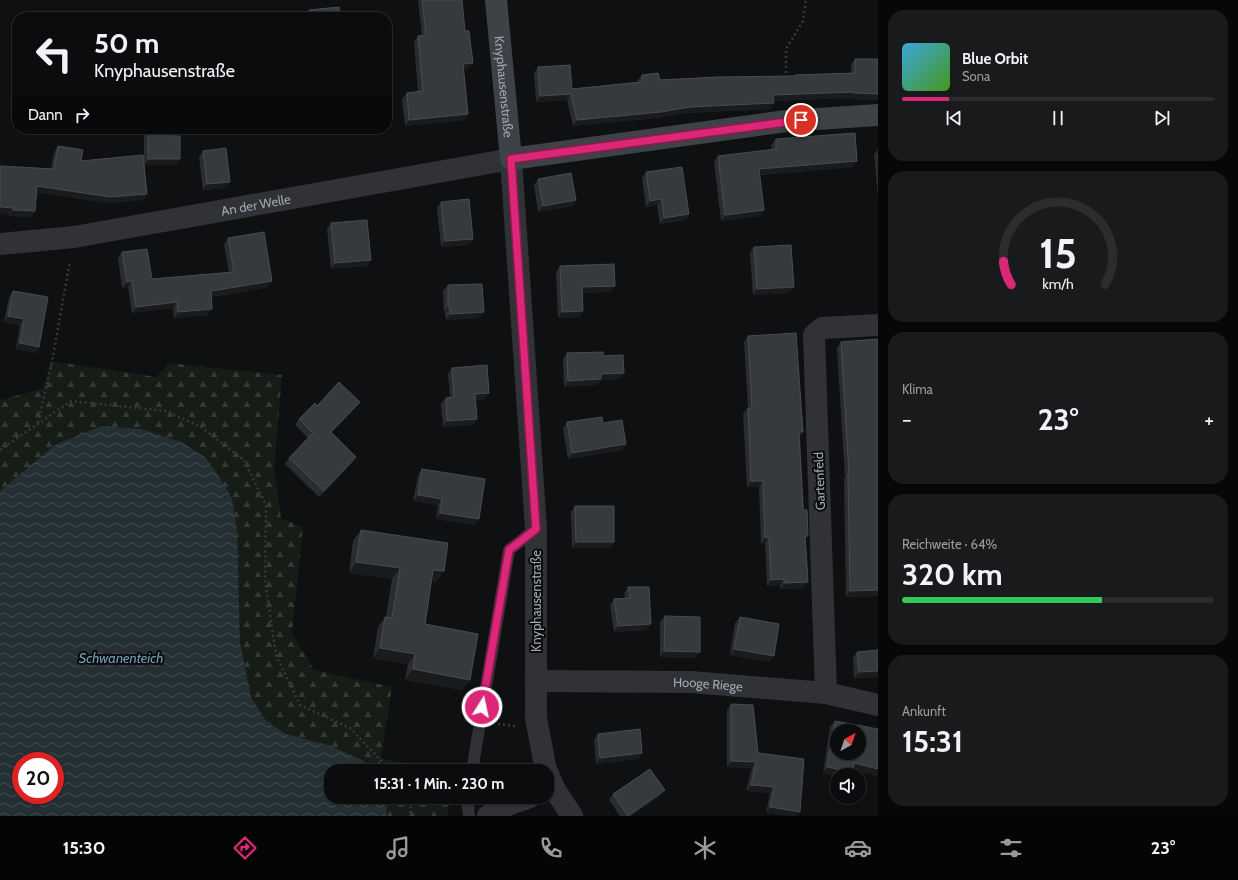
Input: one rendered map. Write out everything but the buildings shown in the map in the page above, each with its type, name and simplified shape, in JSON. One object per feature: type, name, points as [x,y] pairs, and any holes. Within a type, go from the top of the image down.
[{"type":"main road","name":"Knyphausenstraße","points":[[496,0],[511,159]]},
{"type":"main road","points":[[511,159],[786,121],[878,115]]},
{"type":"street","name":"An der Welle","points":[[0,244],[74,237],[511,159]]},
{"type":"street","name":"Knyphausenstraße","points":[[511,159],[536,529],[536,718],[545,764]]},
{"type":"street","name":"Gartenfeld","points":[[826,693],[814,335],[822,328],[878,325]]},
{"type":"street","name":"Hooge Riege","points":[[536,681],[691,682],[826,693],[878,705]]},
{"type":"street","name":"Knyphausenstraße","points":[[554,789],[572,816]]},
{"type":"street","points":[[488,816],[510,804]]},
{"type":"lane","points":[[473,764],[509,550],[536,529]]},
{"type":"lane","points":[[468,804],[469,816]]},
{"type":"path","points":[[786,85],[786,49],[803,21],[806,0]]},
{"type":"path","points":[[38,424],[52,361],[74,237]]},
{"type":"path","points":[[0,450],[71,401],[166,411],[201,428],[244,460],[266,505],[265,580],[276,655],[300,705],[350,728],[384,764]]},
{"type":"path","points":[[480,723],[526,726],[536,718]]},
{"type":"path","points":[[410,816],[411,804]]},
{"type":"green space","points":[[52,361],[156,377],[169,363],[282,375],[274,469],[281,518],[303,527],[292,633],[314,670],[392,687],[381,758],[408,764],[368,764],[363,759],[328,745],[286,734],[267,722],[251,697],[240,642],[237,529],[232,498],[206,458],[183,442],[141,429],[55,445],[0,491],[0,400],[42,389]]},
{"type":"green space","points":[[388,804],[449,804],[447,816],[386,816]]},
{"type":"water","name":"Schwanenteich","points":[[101,426],[141,429],[182,442],[206,458],[232,498],[237,529],[240,642],[251,697],[267,722],[286,734],[328,745],[363,760],[367,764],[324,764],[324,804],[388,804],[386,816],[0,816],[0,491],[55,445]]},
{"type":"route","points":[[482,707],[509,550],[536,529],[511,159],[801,120]]}]
